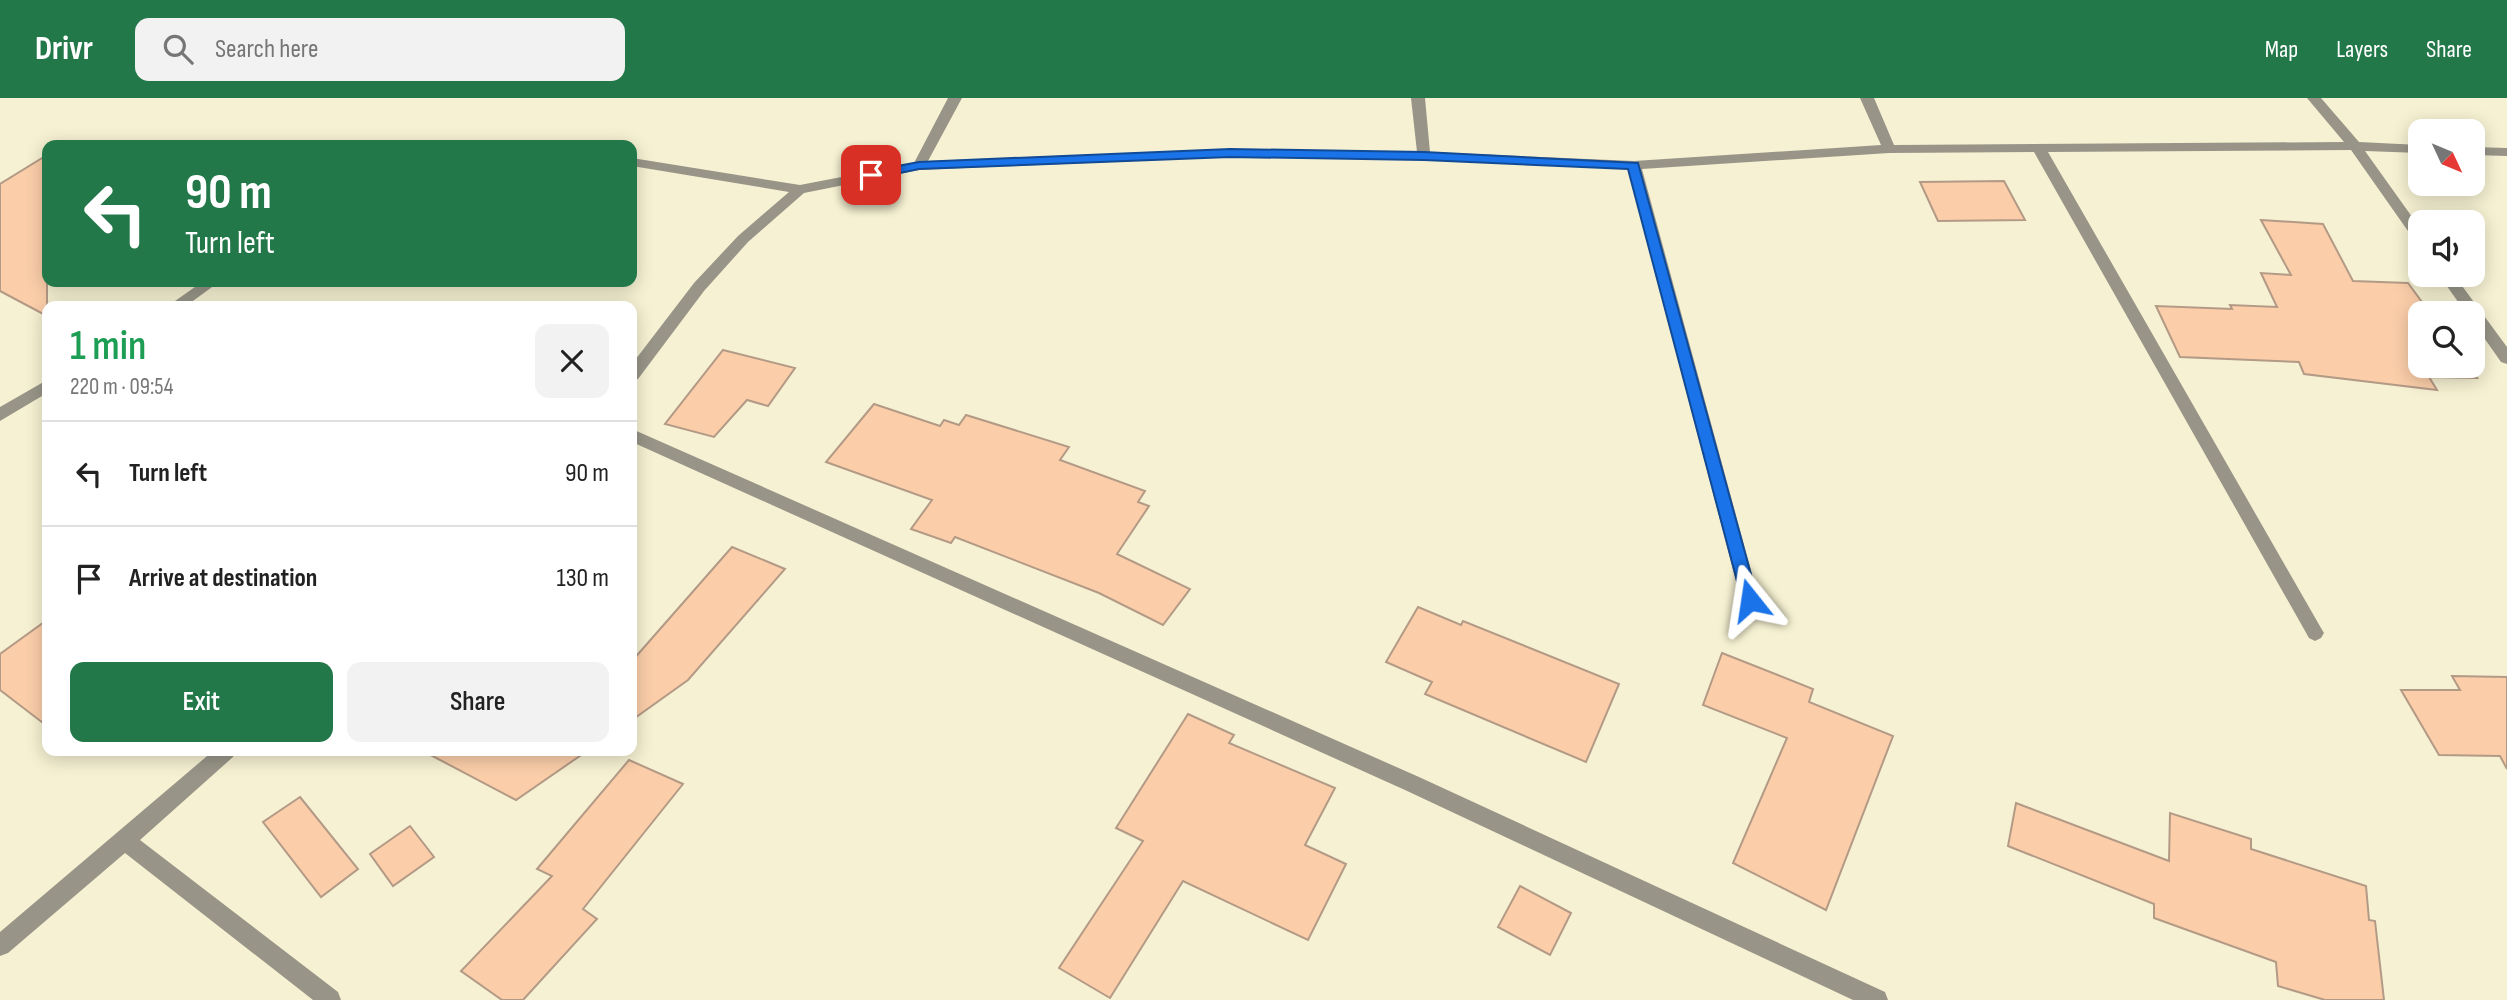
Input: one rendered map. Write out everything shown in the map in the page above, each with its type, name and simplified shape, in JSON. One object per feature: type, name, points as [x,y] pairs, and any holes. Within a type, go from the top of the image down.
[{"type":"street","points":[[919,166],[955,98]]},
{"type":"street","points":[[1418,98],[1424,156]]},
{"type":"street","points":[[1867,98],[1889,149]]},
{"type":"street","points":[[2314,98],[2355,146],[2408,221]]},
{"type":"street","points":[[637,163],[800,189],[919,166],[1230,153],[1424,156],[1634,165],[1889,149],[2355,146],[2408,148]]},
{"type":"street","points":[[2039,149],[2315,633]]},
{"type":"street","points":[[2485,151],[2507,152]]},
{"type":"street","points":[[1634,165],[1750,600]]},
{"type":"street","points":[[637,369],[708,277],[743,239],[800,189]]},
{"type":"street","points":[[184,301],[204,287]]},
{"type":"street","points":[[2455,287],[2507,358]]},
{"type":"street","points":[[0,415],[42,389]]},
{"type":"street","points":[[637,437],[1335,747],[1649,890],[1877,1000]]},
{"type":"street","points":[[0,946],[220,756]]},
{"type":"street","points":[[125,841],[330,1000]]},
{"type":"building","points":[[42,158],[42,287],[47,287],[47,301],[42,301],[42,313],[0,291],[0,184]]},
{"type":"building","points":[[2004,181],[2025,220],[1938,221],[1920,182]]},
{"type":"building","points":[[2261,220],[2323,224],[2353,281],[2408,283],[2408,287],[2411,287],[2421,301],[2408,301],[2408,378],[2430,378],[2437,390],[2304,374],[2299,362],[2180,357],[2156,306],[2232,309],[2230,305],[2277,307],[2261,273],[2291,275]]},
{"type":"building","points":[[723,350],[795,368],[768,406],[747,400],[714,437],[665,424]]},
{"type":"building","points":[[874,404],[940,426],[944,420],[959,425],[966,415],[1069,447],[1060,460],[1145,491],[1138,502],[1149,506],[1117,554],[1190,589],[1163,625],[1099,593],[955,537],[951,543],[911,529],[932,500],[826,462]]},
{"type":"building","points":[[732,547],[785,569],[688,680],[637,716],[637,655]]},
{"type":"building","points":[[1418,607],[1461,625],[1463,621],[1619,684],[1586,762],[1425,694],[1432,682],[1386,662]]},
{"type":"building","points":[[42,624],[42,722],[0,690],[0,654]]},
{"type":"building","points":[[1722,653],[1813,689],[1809,702],[1893,736],[1826,910],[1733,863],[1787,738],[1703,705]]},
{"type":"building","points":[[2452,676],[2507,677],[2507,769],[2500,756],[2439,755],[2401,690],[2460,690]]},
{"type":"building","points":[[1188,714],[1234,735],[1229,743],[1335,788],[1305,845],[1346,864],[1308,940],[1183,881],[1110,998],[1059,968],[1143,841],[1116,828]]},
{"type":"building","points":[[432,756],[580,756],[516,800]]},
{"type":"building","points":[[629,760],[683,784],[583,909],[597,919],[523,1000],[502,1000],[461,971],[552,876],[537,869]]},
{"type":"building","points":[[300,797],[358,869],[321,897],[263,822]]},
{"type":"building","points":[[2016,803],[2169,861],[2170,813],[2251,839],[2251,849],[2366,886],[2369,920],[2375,921],[2384,1000],[2325,1000],[2278,986],[2276,962],[2154,918],[2154,904],[2008,846]]},
{"type":"building","points":[[410,826],[434,857],[393,886],[370,854]]},
{"type":"building","points":[[1520,886],[1571,913],[1550,955],[1498,927]]},
{"type":"route","points":[[871,175],[919,166],[1230,153],[1424,156],[1634,165],[1750,600]]}]
